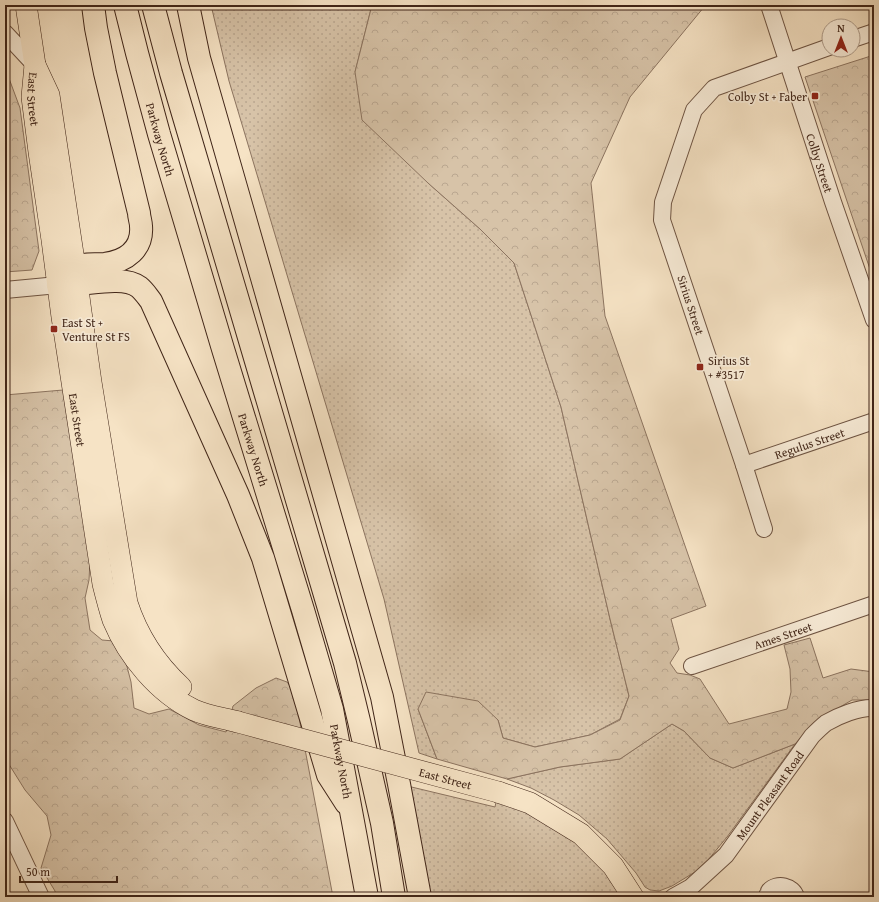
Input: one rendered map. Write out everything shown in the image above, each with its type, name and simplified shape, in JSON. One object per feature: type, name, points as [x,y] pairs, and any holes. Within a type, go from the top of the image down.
[{"type":"highway","points":[[70,279],[106,264],[124,259],[133,252],[138,245],[141,235],[139,213],[105,73],[93,5]]},
{"type":"highway","name":"Parkway North","points":[[126,5],[137,53],[159,134],[332,708],[367,897]]},
{"type":"highway","points":[[153,5],[171,73],[345,663],[382,823],[394,897]]},
{"type":"highway","points":[[188,5],[201,65],[382,697],[420,897]]},
{"type":"highway","points":[[70,279],[121,281],[132,283],[144,291],[151,301],[238,495],[265,565],[328,775],[352,812]]},
{"type":"main road","points":[[26,5],[35,65]]},
{"type":"main road","name":"East Street","points":[[35,65],[49,95],[70,279],[91,382],[127,603],[139,633],[161,667],[184,690],[205,706],[231,720],[498,792],[530,803],[581,834],[613,866],[633,897]]},
{"type":"street","name":"Colby Street","points":[[769,5],[833,202],[874,320]]},
{"type":"street","points":[[861,36],[874,32]]},
{"type":"street","name":"East Street","points":[[5,33],[35,65]]},
{"type":"street","points":[[787,61],[821,50]]},
{"type":"street","name":"Sirius Street","points":[[764,529],[662,220],[663,202],[694,110],[714,88],[787,61]]},
{"type":"street","points":[[5,290],[70,279]]},
{"type":"street","name":"Regulus Street","points":[[744,465],[874,421]]},
{"type":"street","name":"Ames Street","points":[[692,666],[874,604]]},
{"type":"street","name":"Mount Pleasant Road","points":[[673,897],[691,887],[726,855],[812,736],[825,724],[846,714],[867,708],[874,708]]},
{"type":"street","points":[[5,821],[40,897]]},
{"type":"street","points":[[766,897],[769,891],[774,887],[786,886],[791,889],[796,897]]},
{"type":"green space","points":[[211,5],[372,5],[355,72],[428,183],[480,229],[514,263],[561,407],[629,696],[620,719],[590,735],[535,747],[503,738],[498,720],[418,709],[437,759],[419,753],[384,599],[229,81]]},
{"type":"green space","points":[[372,5],[703,5],[704,7],[630,97],[591,183],[605,316],[706,606],[671,619],[679,649],[670,663],[677,673],[690,675],[700,679],[729,724],[787,709],[791,692],[790,669],[784,645],[810,638],[823,678],[851,669],[874,672],[874,700],[852,700],[816,721],[795,744],[733,768],[710,758],[684,731],[672,724],[620,759],[560,767],[507,779],[437,759],[418,709],[426,692],[478,701],[498,720],[503,738],[535,747],[590,735],[620,720],[629,696],[561,407],[514,263],[480,229],[428,183],[362,120],[355,72]]},
{"type":"green space","points":[[874,55],[874,281],[805,77]]},
{"type":"green space","points":[[5,71],[20,108],[39,251],[32,270],[5,272]]},
{"type":"green space","points":[[63,390],[90,561],[89,580],[85,598],[90,630],[102,640],[114,641],[124,655],[131,682],[134,708],[149,714],[169,709],[199,725],[226,732],[233,706],[256,688],[276,678],[287,682],[294,691],[333,897],[56,897],[55,891],[41,868],[51,835],[47,816],[25,790],[5,758],[5,395]]},
{"type":"green space","points":[[672,724],[684,731],[710,758],[733,768],[795,744],[727,837],[708,860],[695,872],[672,886],[659,891],[650,890],[645,887],[636,873],[607,839],[579,815],[531,788],[507,779],[560,767],[620,759]]},
{"type":"green space","points":[[399,784],[495,807],[498,792],[581,834],[633,897],[420,897]]},
{"type":"place","name":"Colby St + Faber","points":[[815,96]]},
{"type":"place","name":"East St + Venture St FS","points":[[54,329]]},
{"type":"place","name":"Sirius St + #3517","points":[[700,367]]}]
